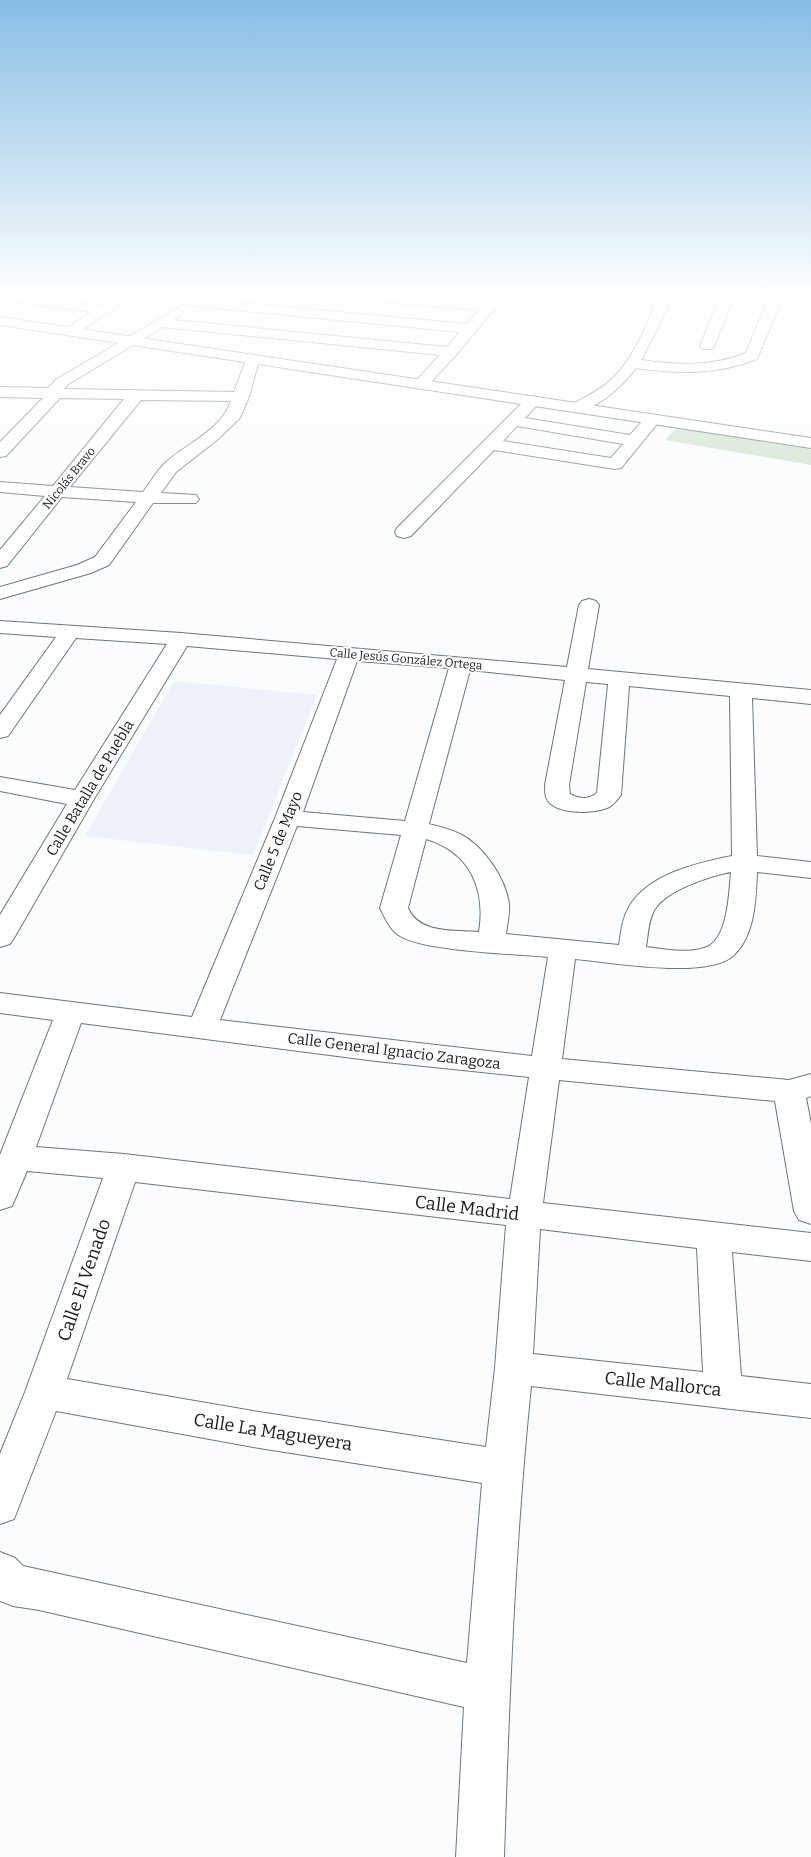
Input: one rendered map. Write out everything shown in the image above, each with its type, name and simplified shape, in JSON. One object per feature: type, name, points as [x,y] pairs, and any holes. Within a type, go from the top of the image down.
[{"type":"street","points":[[0,452],[62,382],[68,379]]},
{"type":"street","points":[[0,593],[84,569],[102,561],[170,468],[211,437],[234,415],[250,379]]},
{"type":"street","points":[[383,379],[811,443]]},
{"type":"street","points":[[421,384],[426,379]]},
{"type":"street","points":[[579,407],[620,379]]},
{"type":"street","points":[[0,392],[241,397]]},
{"type":"street","name":"Nicolás Bravo","points":[[0,562],[137,394]]},
{"type":"street","points":[[404,532],[533,400]]},
{"type":"street","points":[[490,444],[615,464],[653,419]]},
{"type":"street","points":[[513,420],[635,441]]},
{"type":"street","points":[[525,450],[548,426]]},
{"type":"street","points":[[579,458],[598,434]]},
{"type":"street","points":[[0,487],[147,498],[190,499]]},
{"type":"street","points":[[589,605],[557,791],[558,797],[566,803],[580,806],[604,802],[609,795],[618,679]]},
{"type":"street","name":"Calle Jesús González Ortega","points":[[0,627],[181,639],[461,663],[811,697]]},
{"type":"street","points":[[0,731],[71,632]]},
{"type":"street","name":"Calle Batalla de Puebla","points":[[0,938],[82,799],[181,639]]},
{"type":"street","name":"Calle 5 de Mayo","points":[[202,1028],[288,818],[349,654]]},
{"type":"street","points":[[461,663],[394,908],[398,918],[406,928],[420,935],[683,960],[704,957],[725,949],[734,935],[740,906],[745,863],[741,690]]},
{"type":"street","points":[[0,784],[82,799]]},
{"type":"street","points":[[288,818],[416,829],[434,833],[456,842],[476,863],[489,881],[496,901],[491,941]]},
{"type":"street","points":[[631,954],[636,925],[643,906],[656,893],[706,871],[745,863],[811,870]]},
{"type":"street","points":[[480,1857],[487,1690],[503,1468],[514,1368],[524,1215],[563,948]]},
{"type":"street","name":"Calle General Ignacio Zaragoza","points":[[0,1003],[376,1050],[804,1093]]},
{"type":"street","points":[[0,1197],[71,1012]]},
{"type":"street","points":[[804,1093],[811,1211]]},
{"type":"street","name":"Calle Madrid","points":[[16,1157],[124,1167],[811,1247]]},
{"type":"street","name":"Calle El Venado","points":[[0,1505],[44,1392],[124,1167]]},
{"type":"street","points":[[714,1236],[723,1391]]},
{"type":"street","name":"Calle Mallorca","points":[[514,1368],[811,1400]]},
{"type":"street","name":"Calle La Magueyera","points":[[44,1392],[259,1430],[503,1468]]},
{"type":"street","points":[[0,1573],[13,1585],[39,1588],[487,1690]]},
{"type":"shaded area","points":[[174,681],[317,695],[253,855],[85,836]]},
{"type":"green space","points":[[677,427],[811,448],[811,465],[665,440]]}]
